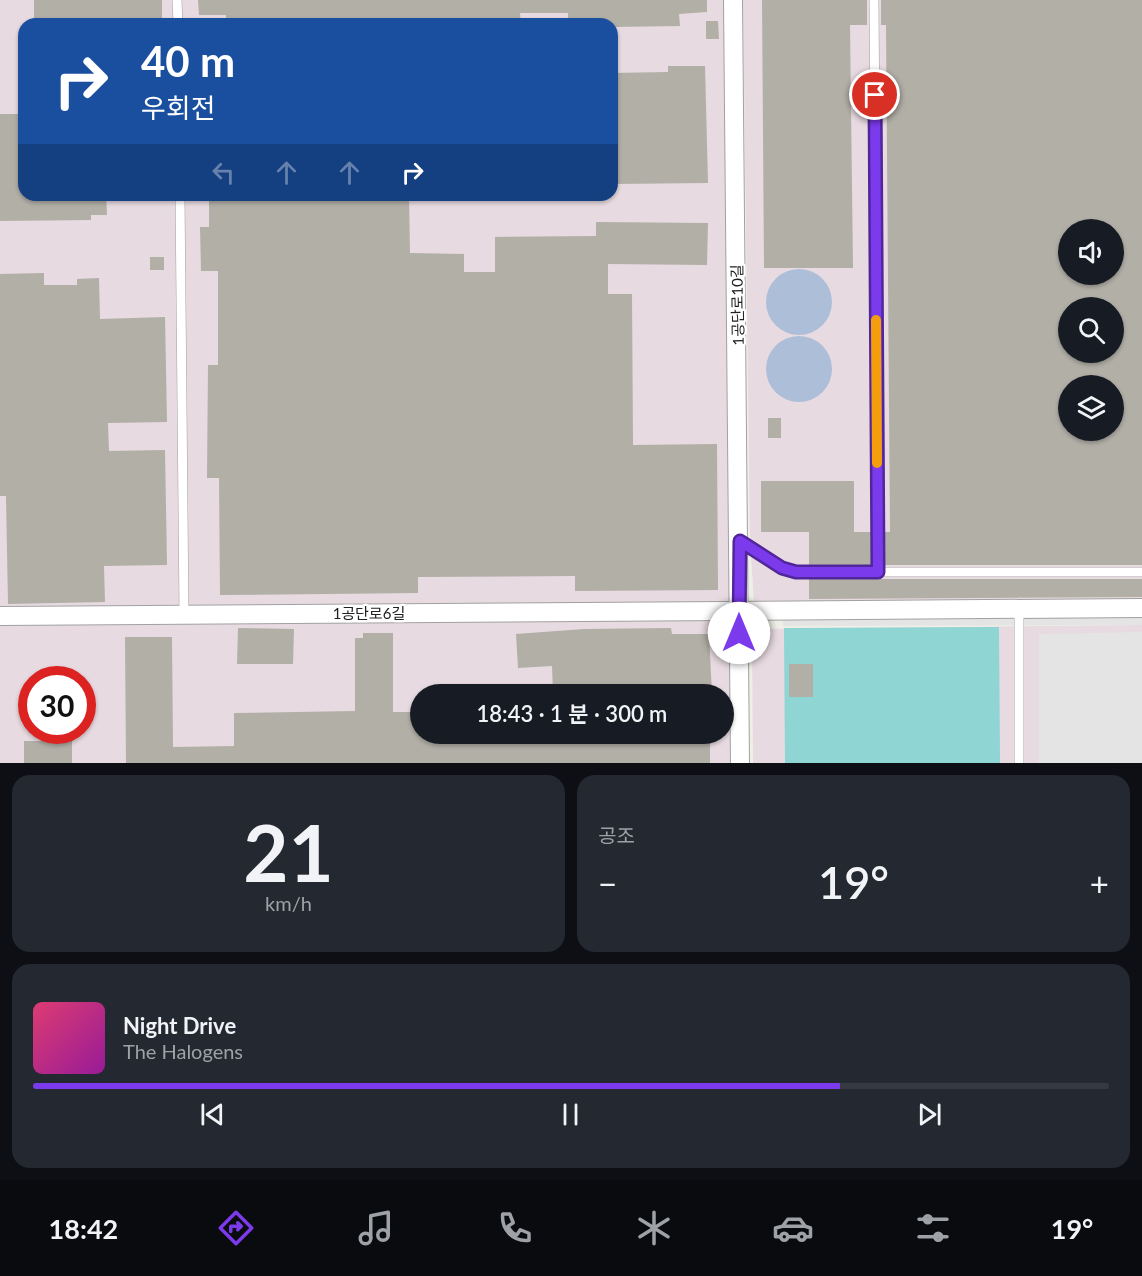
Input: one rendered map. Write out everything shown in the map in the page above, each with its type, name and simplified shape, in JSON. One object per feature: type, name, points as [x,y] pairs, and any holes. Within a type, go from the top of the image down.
[{"type":"street","name":"1공단로10길","points":[[733,0],[740,541],[740,763]]},
{"type":"street","points":[[739,611],[1142,608]]},
{"type":"street","name":"1공단로6길","points":[[0,615],[739,611]]},
{"type":"lane","points":[[177,0],[178,18]]},
{"type":"lane","points":[[874,0],[878,572]]},
{"type":"lane","points":[[180,201],[184,614]]},
{"type":"lane","points":[[740,541],[782,568],[796,572],[1142,573]]},
{"type":"lane","points":[[1019,609],[1019,763]]},
{"type":"shaded area","points":[[0,0],[733,0],[740,763],[0,763]]},
{"type":"shaded area","points":[[743,0],[1142,0],[1142,603],[754,602],[750,539]]},
{"type":"shaded area","points":[[799,269],[812,272],[822,279],[829,289],[832,302],[829,315],[822,325],[812,332],[799,335],[786,332],[776,325],[769,315],[766,302],[769,289],[776,279],[786,272]]},
{"type":"shaded area","points":[[799,336],[812,339],[822,346],[829,356],[832,369],[829,382],[822,392],[812,399],[799,402],[786,399],[776,392],[769,382],[766,369],[769,356],[776,346],[786,339]]},
{"type":"shaded area","points":[[782,611],[1142,616],[1142,625],[783,626]]},
{"type":"shaded area","points":[[1142,625],[1142,763],[753,763],[752,629]]},
{"type":"shaded area","points":[[999,627],[1000,763],[785,763],[784,628]]},
{"type":"shaded area","points":[[1142,632],[1142,763],[1039,763],[1039,634]]},
{"type":"building","points":[[34,0],[162,0],[162,18],[34,18]]},
{"type":"building","points":[[198,0],[707,0],[707,12],[679,14],[680,26],[618,27],[618,18],[568,18],[568,13],[520,13],[520,18],[226,18],[226,15],[199,15]]},
{"type":"building","points":[[762,0],[867,0],[867,25],[850,25],[853,268],[764,268]]},
{"type":"building","points":[[881,0],[1142,0],[1142,565],[885,565],[884,532],[890,532],[886,25],[881,25]]},
{"type":"building","points":[[706,21],[718,21],[719,39],[706,39]]},
{"type":"building","points":[[668,66],[705,66],[708,183],[618,184],[618,73],[668,72]]},
{"type":"building","points":[[0,114],[18,114],[18,201],[106,201],[107,215],[91,215],[91,220],[0,221]]},
{"type":"building","points":[[209,201],[409,201],[410,253],[464,254],[464,272],[495,272],[495,237],[596,236],[596,222],[708,223],[707,265],[608,264],[608,294],[632,294],[633,445],[717,444],[718,590],[575,591],[575,576],[418,577],[418,593],[220,595],[219,478],[207,478],[208,365],[218,365],[218,271],[201,271],[200,227],[209,227]]},
{"type":"building","points":[[150,257],[164,257],[164,270],[150,270]]},
{"type":"building","points":[[44,273],[44,285],[77,285],[77,279],[99,278],[100,319],[165,317],[167,422],[108,423],[109,451],[165,450],[167,565],[104,566],[105,602],[8,604],[6,496],[0,496],[0,274]]},
{"type":"building","points":[[768,418],[781,418],[781,438],[768,438]]},
{"type":"building","points":[[761,481],[854,481],[854,532],[871,532],[871,565],[809,565],[809,532],[761,532]]},
{"type":"building","points":[[809,579],[1142,579],[1142,597],[809,599]]},
{"type":"building","points":[[238,628],[294,629],[293,664],[237,664]]},
{"type":"building","points":[[671,628],[672,634],[709,634],[712,684],[553,684],[552,666],[518,668],[516,634],[584,629]]},
{"type":"building","points":[[363,633],[393,633],[393,712],[410,712],[410,744],[710,744],[710,763],[126,763],[125,637],[172,637],[173,747],[234,746],[234,713],[355,711],[355,638],[363,638]]},
{"type":"building","points":[[789,664],[813,664],[813,697],[789,697]]},
{"type":"building","points":[[24,744],[72,744],[72,763],[24,763]]},
{"type":"slow traffic","points":[[876,320],[877,463]]},
{"type":"route","points":[[739,633],[740,541],[782,568],[796,572],[878,572],[875,95]]}]
